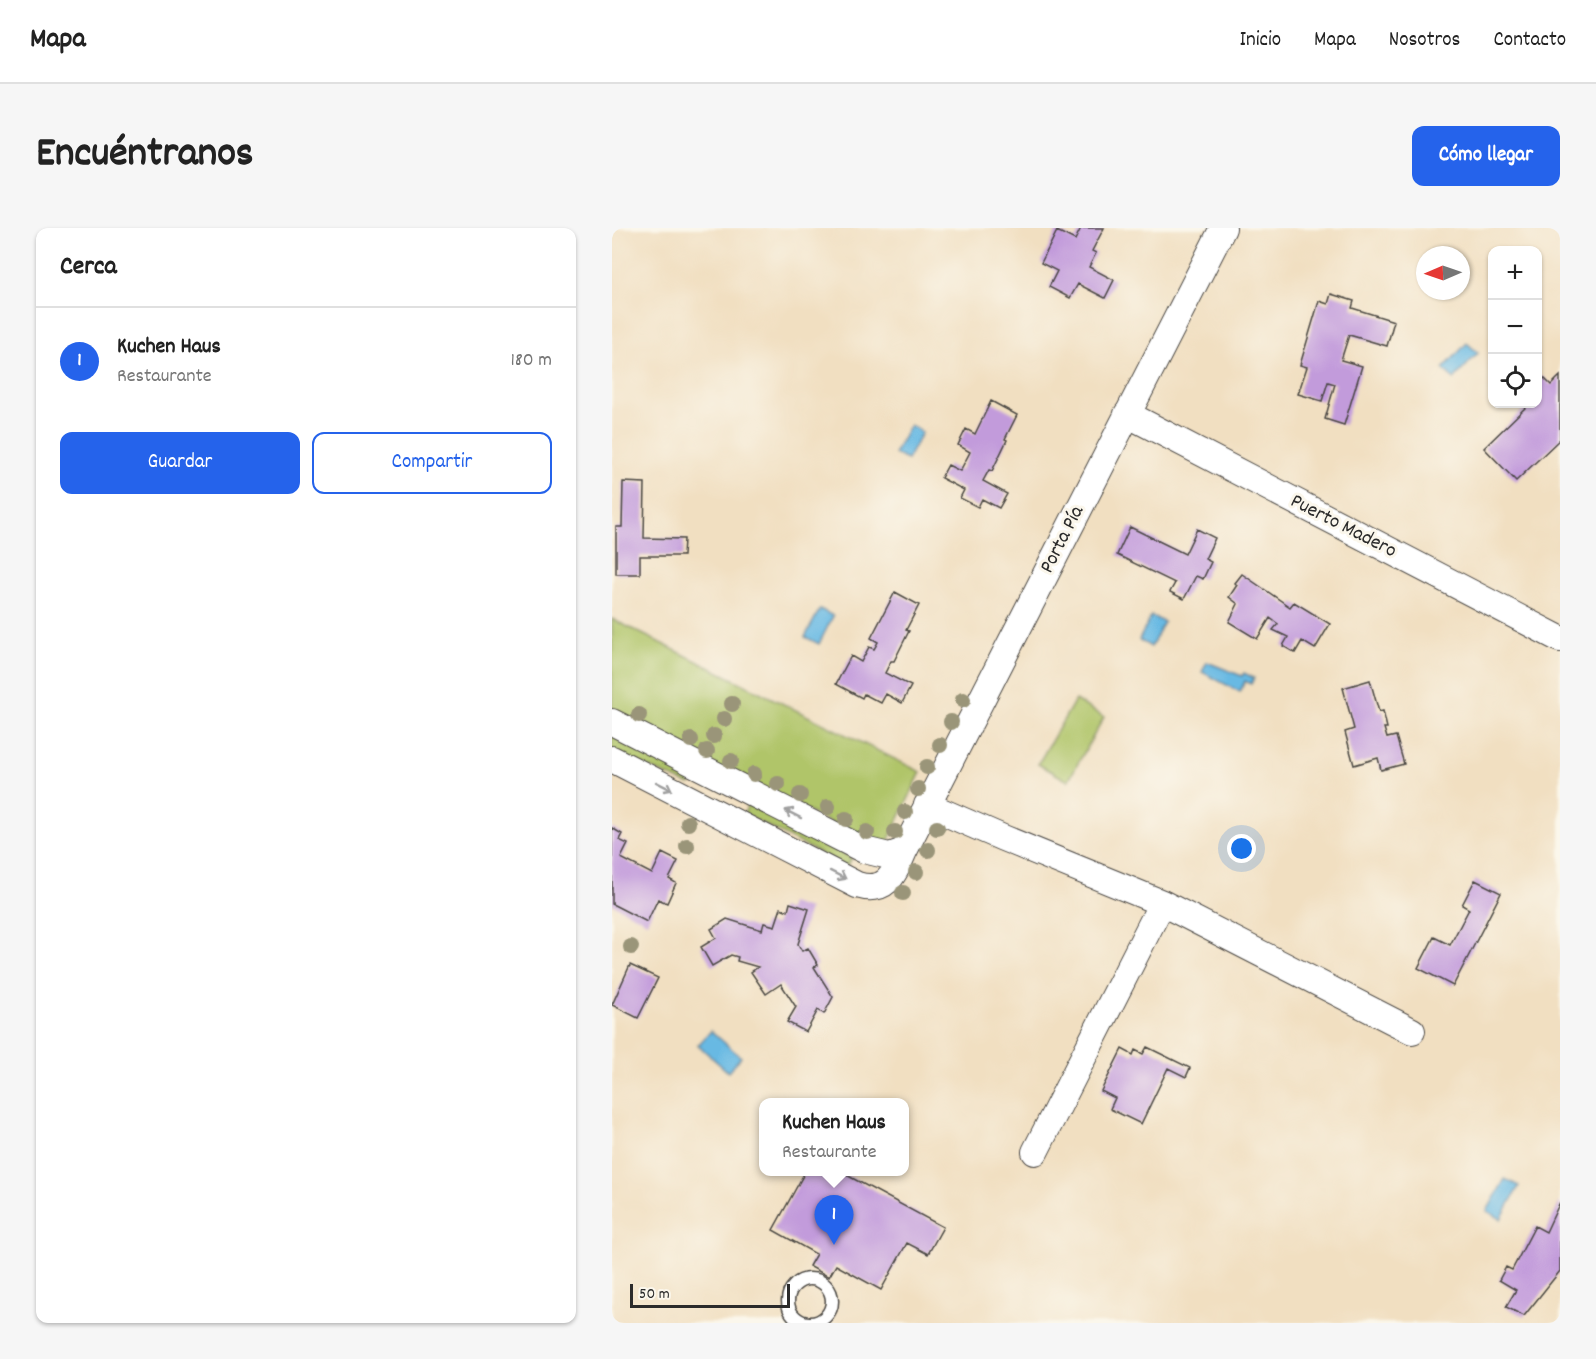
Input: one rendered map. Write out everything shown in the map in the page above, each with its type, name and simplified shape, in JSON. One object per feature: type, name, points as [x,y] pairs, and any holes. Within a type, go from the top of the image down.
[{"type":"street","name":"Porta Pía","points":[[612,759],[865,887],[881,885],[888,881],[894,874],[927,805],[1223,228]]},
{"type":"street","name":"Puerto Madero","points":[[1127,414],[1560,639]]},
{"type":"street","points":[[612,722],[864,850],[889,856],[904,851]]},
{"type":"street","points":[[710,810],[727,780]]},
{"type":"street","points":[[927,805],[1162,903],[1412,1030]]},
{"type":"street","points":[[1035,1152],[1162,903]]},
{"type":"green space","points":[[612,619],[921,772],[885,848],[612,719]]},
{"type":"green space","points":[[1075,700],[1104,717],[1068,781],[1038,764]]},
{"type":"green space","points":[[612,729],[694,776],[690,785],[612,752]]},
{"type":"green space","points":[[748,804],[852,858],[846,867],[744,814]]},
{"type":"water","points":[[1467,343],[1478,353],[1454,379],[1443,369]]},
{"type":"water","points":[[910,425],[922,432],[907,460],[894,454]]},
{"type":"water","points":[[820,609],[833,616],[819,644],[805,637]]},
{"type":"water","points":[[1151,616],[1164,622],[1151,647],[1139,640]]},
{"type":"water","points":[[1207,662],[1242,676],[1244,673],[1254,678],[1251,684],[1245,681],[1240,692],[1202,672]]},
{"type":"water","points":[[711,1031],[741,1057],[728,1072],[698,1045]]},
{"type":"water","points":[[1505,1179],[1519,1186],[1501,1219],[1487,1211]]},
{"type":"building","points":[[1081,228],[1104,228],[1092,251],[1096,253],[1089,267],[1114,280],[1105,298],[1078,284],[1070,298],[1049,287],[1057,271],[1041,263],[1057,231],[1075,240]]},
{"type":"building","points":[[1331,294],[1354,301],[1352,308],[1394,321],[1387,346],[1349,335],[1341,360],[1362,366],[1344,425],[1325,419],[1335,384],[1328,382],[1322,401],[1298,394],[1307,367],[1300,365],[1319,301],[1328,304]]},
{"type":"building","points":[[1542,376],[1551,385],[1560,376],[1560,439],[1516,481],[1484,448],[1525,408],[1542,408]]},
{"type":"building","points":[[991,401],[1017,415],[992,471],[989,470],[983,481],[1007,494],[999,508],[982,499],[978,507],[960,498],[964,490],[941,478],[948,465],[960,471],[970,452],[958,445],[966,429],[975,434]]},
{"type":"building","points":[[623,482],[645,483],[644,538],[684,539],[683,556],[640,556],[640,574],[616,574],[616,527],[622,527]]},
{"type":"building","points":[[1130,527],[1185,554],[1197,529],[1215,538],[1205,559],[1211,562],[1203,579],[1196,576],[1184,599],[1170,592],[1175,583],[1117,555]]},
{"type":"building","points":[[1242,574],[1290,607],[1294,602],[1330,624],[1315,649],[1302,641],[1295,653],[1283,646],[1288,637],[1273,630],[1278,624],[1270,618],[1257,639],[1229,622],[1238,604],[1229,597]]},
{"type":"building","points":[[895,592],[919,605],[894,661],[891,661],[885,673],[911,686],[902,703],[886,694],[881,703],[864,694],[862,698],[836,684],[851,656],[861,662],[869,647],[874,649],[878,642],[871,638]]},
{"type":"building","points":[[1370,680],[1379,712],[1383,711],[1387,738],[1396,736],[1404,764],[1381,770],[1378,758],[1354,765],[1345,732],[1354,729],[1343,688]]},
{"type":"building","points":[[612,828],[622,834],[619,840],[628,844],[621,858],[652,874],[662,853],[678,861],[669,879],[676,883],[667,903],[658,899],[647,922],[612,904]]},
{"type":"building","points":[[1475,880],[1501,893],[1453,986],[1418,968],[1434,937],[1450,945],[1469,909],[1462,905]]},
{"type":"building","points":[[790,903],[809,909],[798,944],[802,951],[808,948],[818,965],[814,967],[833,997],[824,1014],[818,1010],[806,1032],[787,1022],[796,1007],[781,984],[766,994],[751,972],[758,967],[737,961],[738,957],[731,955],[712,966],[701,947],[716,938],[711,929],[727,919],[762,930],[764,923],[775,926],[781,908],[788,911]]},
{"type":"building","points":[[630,965],[658,978],[638,1018],[612,1005]]},
{"type":"building","points":[[1147,1047],[1190,1068],[1186,1077],[1168,1068],[1141,1124],[1110,1109],[1115,1098],[1101,1091],[1122,1049],[1133,1055],[1135,1050],[1143,1054]]},
{"type":"building","points":[[803,1176],[848,1176],[943,1227],[928,1254],[907,1243],[881,1290],[836,1265],[829,1277],[809,1266],[816,1254],[773,1230]]},
{"type":"building","points":[[1560,1202],[1560,1271],[1524,1316],[1506,1307],[1516,1290],[1499,1280],[1506,1267],[1512,1270],[1535,1226],[1546,1232]]},
{"type":"place","name":"Kuchen Haus","points":[[834,1245]]}]
